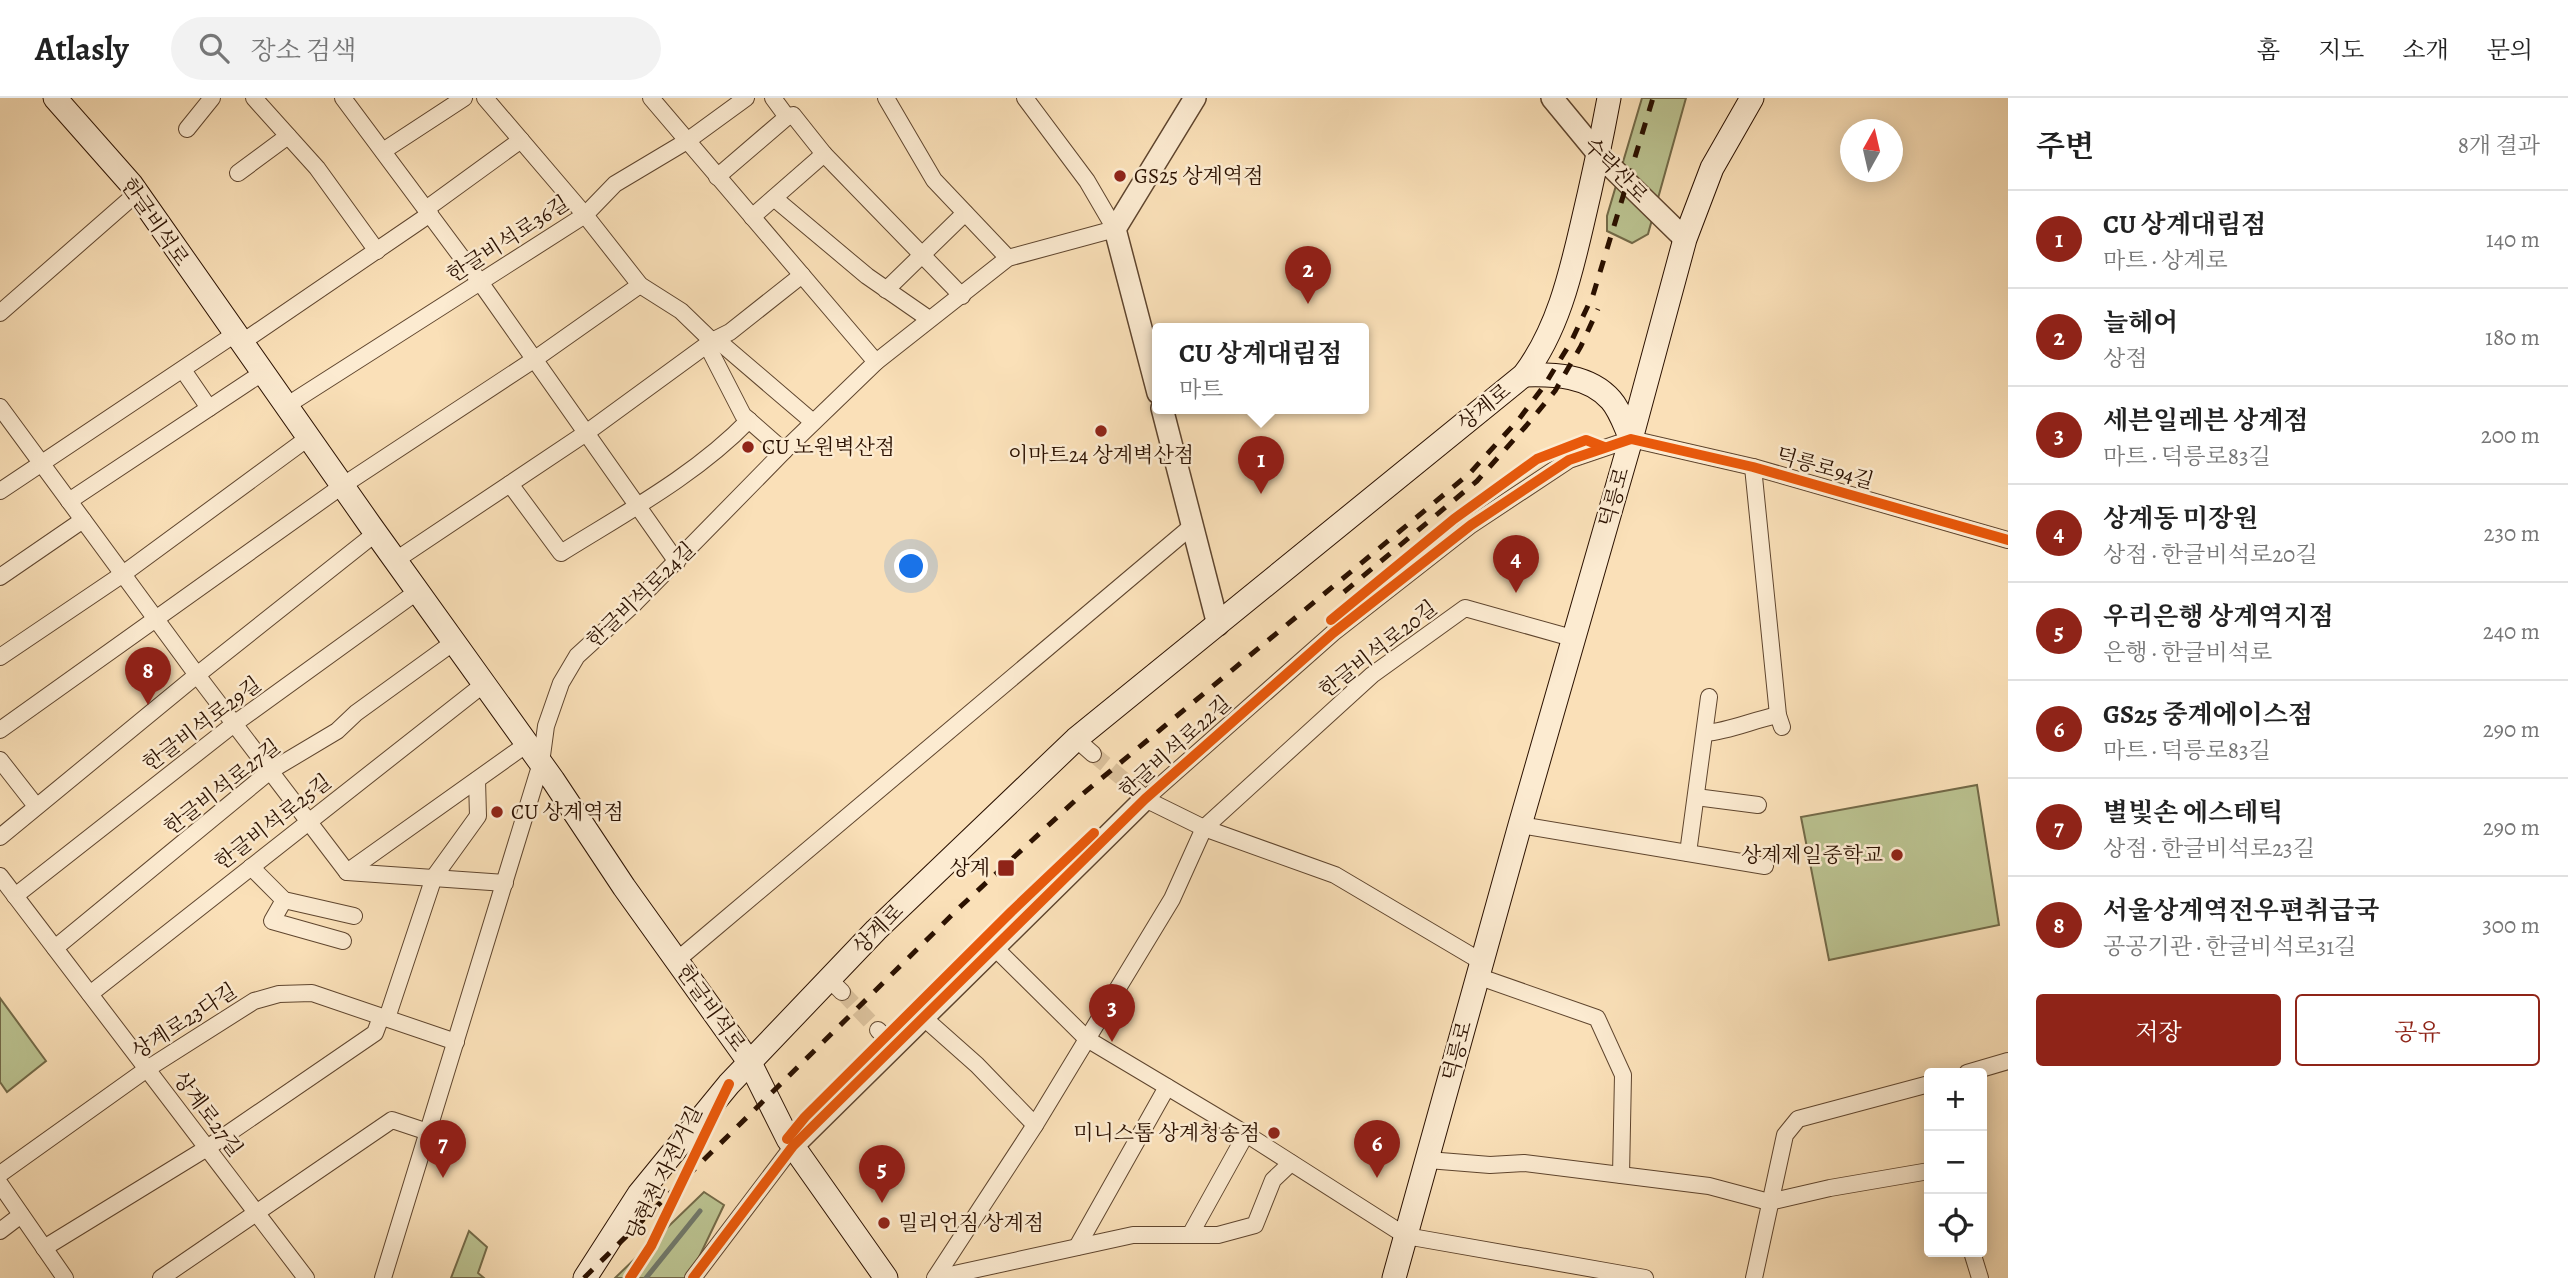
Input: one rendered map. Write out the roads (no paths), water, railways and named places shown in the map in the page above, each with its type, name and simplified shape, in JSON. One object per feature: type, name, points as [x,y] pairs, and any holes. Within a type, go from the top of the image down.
[{"type":"main road","name":"상계로","points":[[585,1278],[639,1194],[729,1084],[835,986],[876,930],[1218,625],[1524,375],[1545,342],[1558,312],[1577,248],[1599,155],[1609,98]]},
{"type":"main road","name":"덕릉로","points":[[1394,1278],[1685,239],[1698,198],[1712,168],[1752,98]]},
{"type":"main road","name":"한글비석로","points":[[64,101],[137,193],[750,1063],[793,1146],[886,1278]]},
{"type":"main road","points":[[1524,375],[1555,374],[1574,377],[1604,393],[1616,406],[1631,439]]},
{"type":"street","points":[[187,129],[212,98]]},
{"type":"street","points":[[254,98],[317,168],[377,251]]},
{"type":"street","points":[[343,98],[480,282],[677,562]]},
{"type":"street","points":[[383,151],[464,98]]},
{"type":"street","points":[[485,98],[585,215],[640,285],[681,312],[712,342],[813,422]]},
{"type":"street","points":[[651,98],[876,362]]},
{"type":"street","name":"한글비석로36길","points":[[286,406],[585,215],[615,184],[687,141],[746,98]]},
{"type":"street","points":[[773,98],[787,117]]},
{"type":"street","points":[[886,98],[934,180],[1009,258]]},
{"type":"street","points":[[1025,98],[1087,181],[1115,229],[1152,370]]},
{"type":"street","name":"수락산로","points":[[1552,98],[1599,155],[1685,239]]},
{"type":"street","points":[[1115,229],[1194,99]]},
{"type":"street","points":[[717,177],[787,117],[793,115],[824,154],[962,296]]},
{"type":"street","points":[[237,173],[288,136]]},
{"type":"street","points":[[0,492],[183,370],[238,339],[377,251],[521,139]]},
{"type":"street","points":[[752,217],[824,154]]},
{"type":"street","points":[[0,313],[137,193]]},
{"type":"street","points":[[774,198],[886,290],[929,319]]},
{"type":"street","points":[[886,290],[965,213]]},
{"type":"street","name":"한글비석로24길","points":[[383,1278],[541,764],[546,726],[561,683],[577,656],[677,562],[813,422],[876,362],[929,319],[1009,258],[1115,229]]},
{"type":"street","points":[[396,560],[586,433],[712,342],[730,332],[802,275]]},
{"type":"street","points":[[0,730],[342,486],[640,285]]},
{"type":"street","points":[[712,342],[743,415],[785,451]]},
{"type":"street","points":[[183,370],[209,408]]},
{"type":"street","points":[[69,501],[262,373]]},
{"type":"street","points":[[0,407],[197,675],[347,872],[505,883]]},
{"type":"street","points":[[1164,414],[1218,625]]},
{"type":"street","points":[[510,484],[561,553],[637,506],[707,457],[733,438],[749,420]]},
{"type":"street","points":[[0,657],[123,574],[308,438]]},
{"type":"street","name":"덕릉로94길","points":[[1631,439],[1753,467],[2008,540]]},
{"type":"street","name":"한글비석로22길","points":[[793,1146],[995,948],[1140,794],[1333,634],[1471,525],[1569,460],[1631,439]]},
{"type":"street","points":[[1705,733],[1722,732],[1747,721],[1780,721],[1753,467]]},
{"type":"street","points":[[0,577],[83,520]]},
{"type":"street","points":[[676,961],[1192,526]]},
{"type":"street","points":[[0,836],[376,533]]},
{"type":"street","name":"한글비석로29길","points":[[15,896],[234,724],[418,591]]},
{"type":"street","name":"한글비석로20길","points":[[936,1278],[1035,1125],[1172,899],[1205,828],[1372,675],[1465,608],[1572,638]]},
{"type":"street","name":"한글비석로27길","points":[[55,948],[270,771],[337,731],[356,713],[454,642]]},
{"type":"street","name":"한글비석로25길","points":[[90,994],[484,684]]},
{"type":"street","points":[[1688,853],[1709,697]]},
{"type":"street","points":[[347,872],[527,744]]},
{"type":"street","points":[[0,760],[36,806]]},
{"type":"street","points":[[44,1248],[207,1148],[375,1033],[384,1018],[434,877],[478,816],[477,780]]},
{"type":"street","points":[[1140,794],[1205,828],[1335,875],[1480,969],[1597,1018],[1623,1075],[1621,1175]]},
{"type":"street","points":[[1696,797],[1758,805]]},
{"type":"street","points":[[1520,824],[1765,866]]},
{"type":"street","points":[[251,867],[284,900],[354,916]]},
{"type":"street","name":"상계로27길","points":[[0,876],[306,1278]]},
{"type":"street","points":[[284,900],[272,921],[343,942]]},
{"type":"street","points":[[995,948],[1087,1039],[1246,1134],[1406,1236],[1645,1278]]},
{"type":"street","name":"상계로23다길","points":[[0,1174],[147,1069],[254,1001],[279,994],[312,993],[456,1042]]},
{"type":"street","points":[[924,1018],[977,1065],[1035,1125]]},
{"type":"street","points":[[878,1030],[894,1047]]},
{"type":"street","points":[[1984,1068],[2008,1061]]},
{"type":"street","points":[[1754,1278],[1785,1135],[1798,1119],[1924,1085]]},
{"type":"street","points":[[1077,1247],[1167,1087]]},
{"type":"street","points":[[161,1278],[392,1120],[428,1132]]},
{"type":"street","points":[[1189,1235],[1246,1134]]},
{"type":"street","points":[[693,1278],[793,1146]]},
{"type":"street","points":[[1428,1160],[1490,1165],[1524,1163],[1709,1186],[1769,1202],[1924,1172]]},
{"type":"street","points":[[936,1278],[1133,1235],[1219,1235],[1255,1225],[1273,1180],[1292,1163]]},
{"type":"street","points":[[0,1184],[44,1248],[57,1275]]},
{"type":"street","points":[[0,1231],[21,1215]]},
{"type":"street","points":[[1974,1257],[1980,1278]]},
{"type":"waterway","points":[[646,1278],[700,1211]]},
{"type":"tunnel","points":[[1093,754],[1135,789]]},
{"type":"tunnel","points":[[842,992],[878,1030]]},
{"type":"railway","points":[[584,1278],[961,906],[1079,797],[1470,473],[1519,419],[1544,386],[1571,342],[1593,295],[1653,98]]},
{"type":"railway","points":[[1344,592],[1477,481],[1555,391],[1581,346],[1598,309]]},
{"type":"place","name":"GS25 상계역점","points":[[1120,176]]},
{"type":"place","name":"늘헤어","points":[[1308,304]]},
{"type":"place","name":"이마트24 상계벽산점","points":[[1101,431]]},
{"type":"place","name":"CU 노원벽산점","points":[[748,447]]},
{"type":"place","name":"CU 상계대림점","points":[[1261,494]]},
{"type":"place","name":"상계동 미장원","points":[[1516,593]]},
{"type":"place","name":"서울상계역전우편취급국","points":[[148,705]]},
{"type":"place","name":"CU 상계역점","points":[[497,812]]},
{"type":"place","name":"상계제일중학교","points":[[1897,855]]},
{"type":"place","name":"상계","points":[[1006,868]]},
{"type":"place","name":"세븐일레븐 상계점","points":[[1112,1042]]},
{"type":"place","name":"미니스톱 상계청송점","points":[[1274,1133]]},
{"type":"place","name":"별빛손 에스테틱","points":[[443,1178]]},
{"type":"place","name":"GS25 중계에이스점","points":[[1377,1178]]},
{"type":"place","name":"우리은행 상계역지점","points":[[882,1203]]},
{"type":"place","name":"밀리언짐 상계점","points":[[884,1223]]}]
